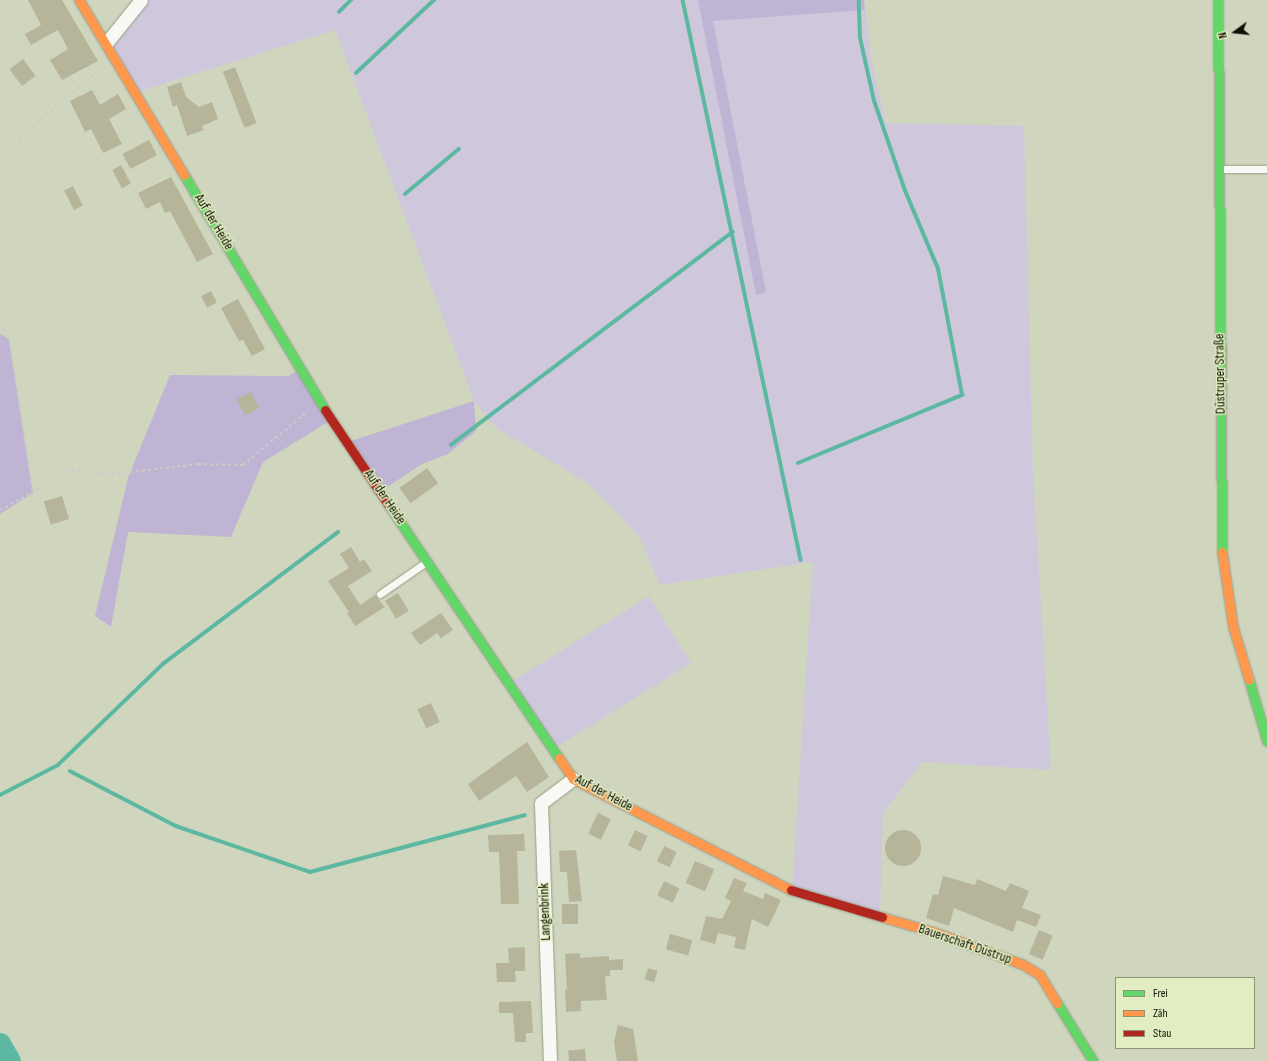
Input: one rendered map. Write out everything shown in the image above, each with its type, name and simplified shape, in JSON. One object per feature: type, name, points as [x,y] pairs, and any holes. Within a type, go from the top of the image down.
[{"type":"street","name":"Auf der Heide","points":[[79,0],[107,42],[320,402],[428,560],[573,779],[792,891]]},
{"type":"street","points":[[107,42],[141,0]]},
{"type":"street","name":"Düstruper Straße","points":[[1218,0],[1218,169],[1222,554],[1233,627],[1267,742]]},
{"type":"street","name":"Langenbrink","points":[[550,1061],[542,803],[573,779]]},
{"type":"street","name":"Bauerschaft Düstrup","points":[[792,891],[934,932],[1022,964],[1040,975],[1093,1061]]},
{"type":"lane","points":[[1218,169],[1267,169]]},
{"type":"lane","points":[[380,594],[428,560]]},
{"type":"path","points":[[0,155],[115,56]]},
{"type":"path","points":[[0,323],[9,339],[33,493]]},
{"type":"path","points":[[0,510],[72,470],[106,475],[198,464],[243,465],[320,402]]},
{"type":"shaded area","points":[[141,0],[864,0],[872,63],[886,123],[1024,126],[1033,472],[1051,770],[922,762],[883,813],[880,917],[792,891],[813,562],[660,585],[639,536],[590,485],[495,427],[474,401],[335,30],[137,92],[107,42]]},
{"type":"shaded area","points":[[698,0],[864,0],[865,10],[713,21],[766,292],[756,295]]},
{"type":"shaded area","points":[[0,334],[9,339],[33,493],[0,514]]},
{"type":"shaded area","points":[[301,368],[333,419],[263,462],[231,537],[128,532],[111,627],[95,616],[128,478],[170,375],[289,376]]},
{"type":"shaded area","points":[[474,401],[476,431],[448,454],[422,464],[381,491],[348,442]]},
{"type":"shaded area","points":[[649,596],[691,663],[550,751],[508,684]]},
{"type":"building","points":[[28,0],[62,0],[98,61],[62,80],[50,60],[68,49],[58,30],[31,45],[25,34],[41,25]]},
{"type":"building","points":[[23,59],[36,76],[22,86],[9,69]]},
{"type":"building","points":[[235,67],[257,123],[244,128],[223,72]]},
{"type":"building","points":[[181,82],[186,97],[199,107],[212,102],[218,119],[202,126],[204,130],[187,136],[177,105],[173,107],[167,87]]},
{"type":"building","points":[[92,90],[100,105],[118,94],[126,109],[109,119],[122,144],[103,153],[91,129],[85,132],[70,101]]},
{"type":"building","points":[[149,140],[157,155],[130,169],[123,154]]},
{"type":"building","points":[[121,165],[131,184],[122,188],[112,170]]},
{"type":"building","points":[[171,177],[213,254],[197,262],[170,211],[165,213],[160,202],[146,209],[138,193]]},
{"type":"building","points":[[73,186],[83,206],[74,210],[64,191]]},
{"type":"building","points":[[211,291],[217,303],[207,308],[201,296]]},
{"type":"building","points":[[238,299],[265,349],[252,356],[243,340],[239,341],[221,308]]},
{"type":"building","points":[[251,392],[259,408],[245,415],[237,399]]},
{"type":"building","points":[[427,468],[438,483],[411,503],[399,488]]},
{"type":"building","points":[[62,496],[69,519],[51,525],[44,502]]},
{"type":"building","points":[[351,547],[360,562],[364,559],[372,571],[348,586],[360,605],[375,595],[385,607],[355,626],[347,613],[349,612],[328,581],[349,568],[340,554]]},
{"type":"building","points":[[398,593],[409,611],[396,619],[385,601]]},
{"type":"building","points":[[441,613],[453,630],[441,638],[437,633],[420,645],[411,633]]},
{"type":"building","points":[[431,703],[440,722],[426,728],[417,709]]},
{"type":"building","points":[[527,742],[549,777],[527,792],[516,776],[479,801],[468,784]]},
{"type":"building","points":[[598,813],[611,819],[601,840],[588,834]]},
{"type":"building","points":[[635,830],[648,836],[641,851],[628,845]]},
{"type":"building","points":[[907,830],[916,835],[920,841],[920,855],[916,861],[907,866],[899,866],[890,861],[886,855],[885,844],[890,835],[896,831]]},
{"type":"building","points":[[524,834],[525,851],[517,851],[519,904],[501,904],[499,852],[489,852],[488,835]]},
{"type":"building","points":[[664,846],[677,852],[670,867],[657,861]]},
{"type":"building","points":[[576,850],[582,901],[569,902],[567,872],[560,872],[559,851]]},
{"type":"building","points":[[695,861],[714,869],[705,891],[686,883]]},
{"type":"building","points":[[943,876],[975,885],[977,879],[1006,891],[1010,883],[1029,891],[1022,908],[1041,915],[1036,927],[1017,920],[1013,932],[954,908],[949,926],[926,918],[933,894],[938,895]]},
{"type":"building","points":[[734,878],[747,883],[743,891],[763,899],[765,893],[781,900],[768,927],[752,919],[745,950],[734,948],[736,937],[718,933],[715,944],[700,940],[706,916],[722,919],[731,901],[725,898]]},
{"type":"building","points":[[664,881],[679,888],[673,903],[657,896]]},
{"type":"building","points":[[562,904],[578,904],[578,924],[562,924]]},
{"type":"building","points":[[1039,930],[1053,936],[1043,960],[1029,954]]},
{"type":"building","points":[[670,934],[692,940],[688,955],[666,949]]},
{"type":"building","points":[[525,947],[525,971],[515,971],[516,982],[497,982],[496,963],[509,963],[508,948]]},
{"type":"building","points":[[580,953],[580,958],[609,956],[609,960],[623,959],[623,970],[610,970],[610,976],[605,976],[607,1000],[581,1001],[581,1011],[566,1012],[565,990],[567,990],[565,954]]},
{"type":"building","points":[[648,968],[658,971],[654,982],[644,979]]},
{"type":"building","points":[[531,1001],[533,1033],[526,1033],[526,1042],[515,1042],[513,1013],[499,1013],[499,1002]]},
{"type":"building","points":[[618,1025],[633,1029],[638,1061],[617,1061],[614,1042]]},
{"type":"building","points":[[585,1049],[586,1061],[569,1061],[568,1050]]},
{"type":"waterway","points":[[339,12],[351,0]]},
{"type":"waterway","points":[[356,73],[434,0]]},
{"type":"waterway","points":[[683,0],[801,560]]},
{"type":"waterway","points":[[798,463],[962,395],[938,269],[905,191],[874,101],[860,38],[859,2]]},
{"type":"waterway","points":[[405,194],[459,149]]},
{"type":"waterway","points":[[451,445],[733,232]]},
{"type":"waterway","points":[[0,795],[58,765],[163,664],[338,532]]},
{"type":"waterway","points":[[70,771],[176,826],[310,872],[525,815]]},
{"type":"waterway","points":[[0,1044],[10,1061]]},
{"type":"traffic: fast","points":[[1218,0],[1222,552]]},
{"type":"traffic: fast","points":[[184,175],[325,410]]},
{"type":"traffic: fast","points":[[388,504],[559,758]]},
{"type":"traffic: fast","points":[[1249,680],[1267,741]]},
{"type":"traffic: fast","points":[[1057,1003],[1093,1061]]},
{"type":"traffic: slow","points":[[79,0],[184,175]]},
{"type":"traffic: slow","points":[[1222,552],[1233,627],[1249,680]]},
{"type":"traffic: slow","points":[[559,758],[573,779],[791,890]]},
{"type":"traffic: slow","points":[[882,917],[934,932],[1022,964],[1040,975],[1057,1003]]},
{"type":"traffic: jam","points":[[325,410],[388,504]]},
{"type":"traffic: jam","points":[[791,890],[882,917]]}]
